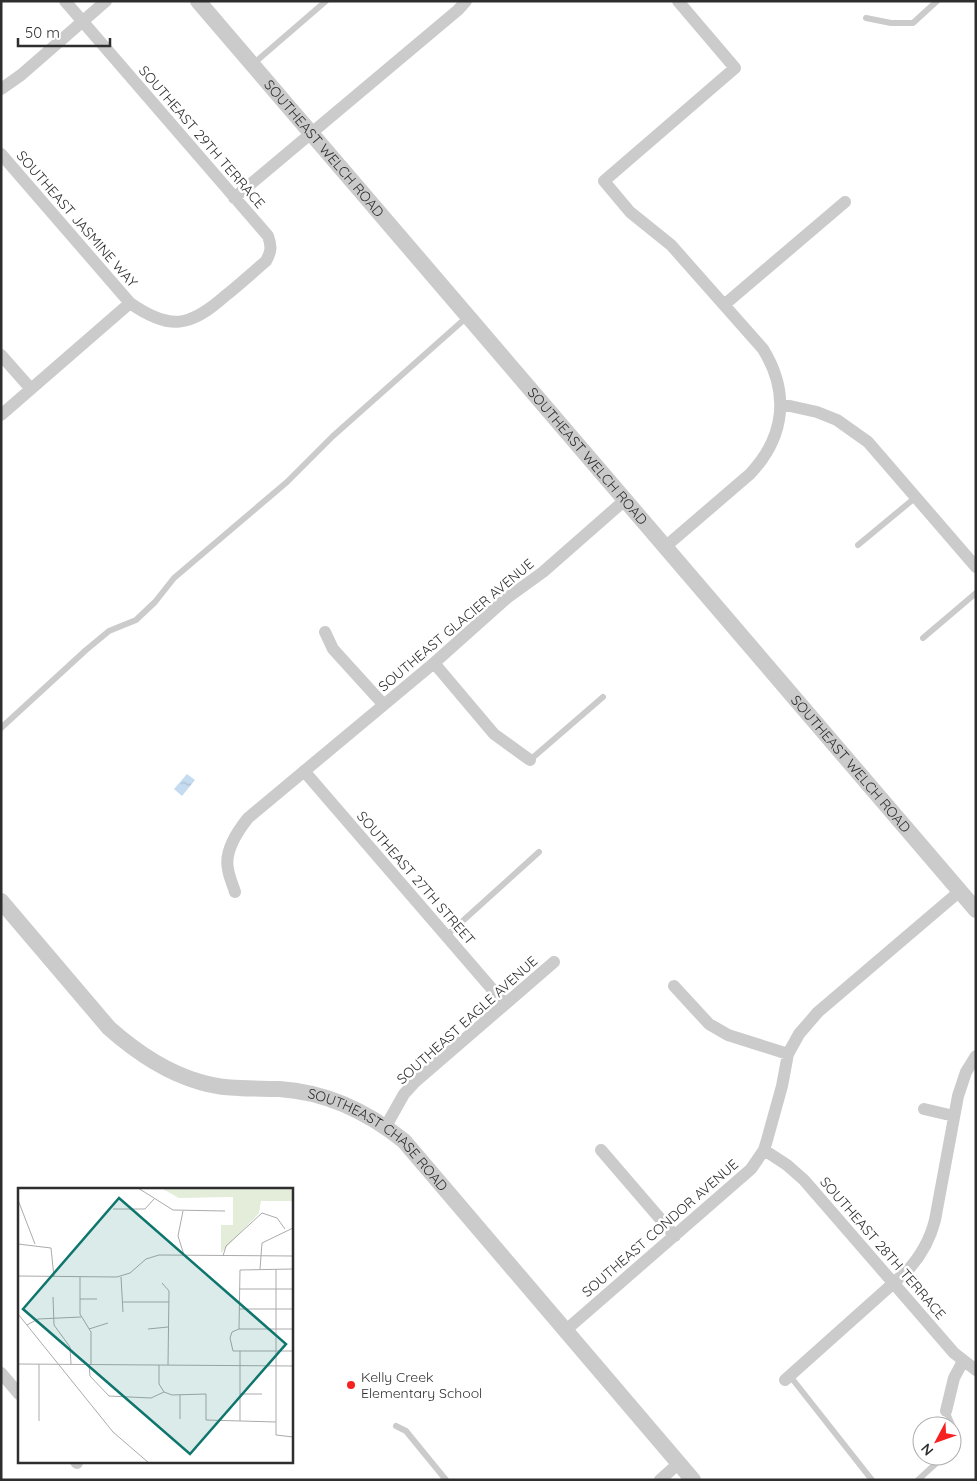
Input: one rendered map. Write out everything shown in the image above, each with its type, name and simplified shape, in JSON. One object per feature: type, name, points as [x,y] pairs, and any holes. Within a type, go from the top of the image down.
[{"type":"street","name":"SOUTHEAST 29TH TERRACE","points":[[66,1],[268,236],[271,250]]},
{"type":"street","points":[[1,89],[21,75],[106,1]]},
{"type":"street","name":"SOUTHEAST WELCH ROAD","points":[[198,1],[665,547],[970,899]]},
{"type":"street","points":[[665,547],[750,474],[760,463],[773,444],[779,423],[781,404],[779,389],[770,362],[763,350],[671,245],[630,212],[604,181],[735,68],[678,1]]},
{"type":"street","points":[[234,198],[312,134],[458,4]]},
{"type":"street","name":"SOUTHEAST JASMINE WAY","points":[[1,154],[130,303],[151,316],[162,320],[173,322],[196,318],[217,304],[266,261],[271,250]]},
{"type":"street","points":[[724,305],[845,202]]},
{"type":"street","points":[[1,415],[130,303]]},
{"type":"street","points":[[1,355],[31,389]]},
{"type":"street","points":[[781,404],[817,412],[837,420],[868,442],[976,567]]},
{"type":"street","name":"SOUTHEAST GLACIER AVENUE","points":[[235,892],[227,868],[228,854],[232,841],[248,818],[434,663],[507,598],[543,572],[625,500]]},
{"type":"street","points":[[325,632],[333,649],[383,704]]},
{"type":"street","points":[[434,663],[494,734],[530,760]]},
{"type":"street","name":"SOUTHEAST 27TH STREET","points":[[304,771],[505,1004]]},
{"type":"street","name":"SOUTHEAST CONDOR AVENUE","points":[[566,1330],[751,1169],[764,1150],[782,1086],[788,1054],[799,1034],[818,1012],[970,899]]},
{"type":"street","name":"SOUTHEAST CHASE ROAD","points":[[2,903],[109,1028],[128,1045],[154,1063],[187,1078],[214,1086],[280,1089],[311,1093],[328,1098],[367,1115],[386,1126],[404,1141],[693,1480]]},
{"type":"street","name":"SOUTHEAST EAGLE AVENUE","points":[[386,1126],[404,1094],[414,1082],[554,962]]},
{"type":"street","points":[[674,986],[709,1024],[728,1034],[788,1054]]},
{"type":"street","points":[[788,1378],[918,1258],[930,1236],[935,1220],[960,1087],[966,1072],[976,1056]]},
{"type":"street","points":[[924,1109],[954,1116]]},
{"type":"street","points":[[601,1150],[675,1236]]},
{"type":"street","name":"SOUTHEAST 28TH TERRACE","points":[[764,1150],[804,1180],[954,1353],[976,1370]]},
{"type":"street","points":[[946,1410],[954,1378],[963,1361]]},
{"type":"street","points":[[1,1373],[18,1393]]},
{"type":"street","points":[[660,1480],[679,1463]]},
{"type":"lane","points":[[252,64],[326,1]]},
{"type":"lane","points":[[866,18],[891,24],[913,22],[937,1]]},
{"type":"lane","points":[[1,728],[109,631],[136,620],[155,602],[174,578],[287,482],[333,436],[468,316]]},
{"type":"lane","points":[[858,545],[916,497]]},
{"type":"lane","points":[[923,638],[976,593]]},
{"type":"lane","points":[[530,760],[603,697]]},
{"type":"lane","points":[[446,936],[539,852]]},
{"type":"lane","points":[[788,1378],[872,1480]]},
{"type":"lane","points":[[946,1410],[948,1416]]},
{"type":"lane","points":[[396,1426],[406,1431],[446,1480]]},
{"type":"lane","points":[[918,1480],[933,1466]]},
{"type":"water","points":[[187,774],[195,780],[182,796],[174,789]]},
{"type":"place","name":"Kelly Creek Elementary School","points":[[351,1385]]}]
